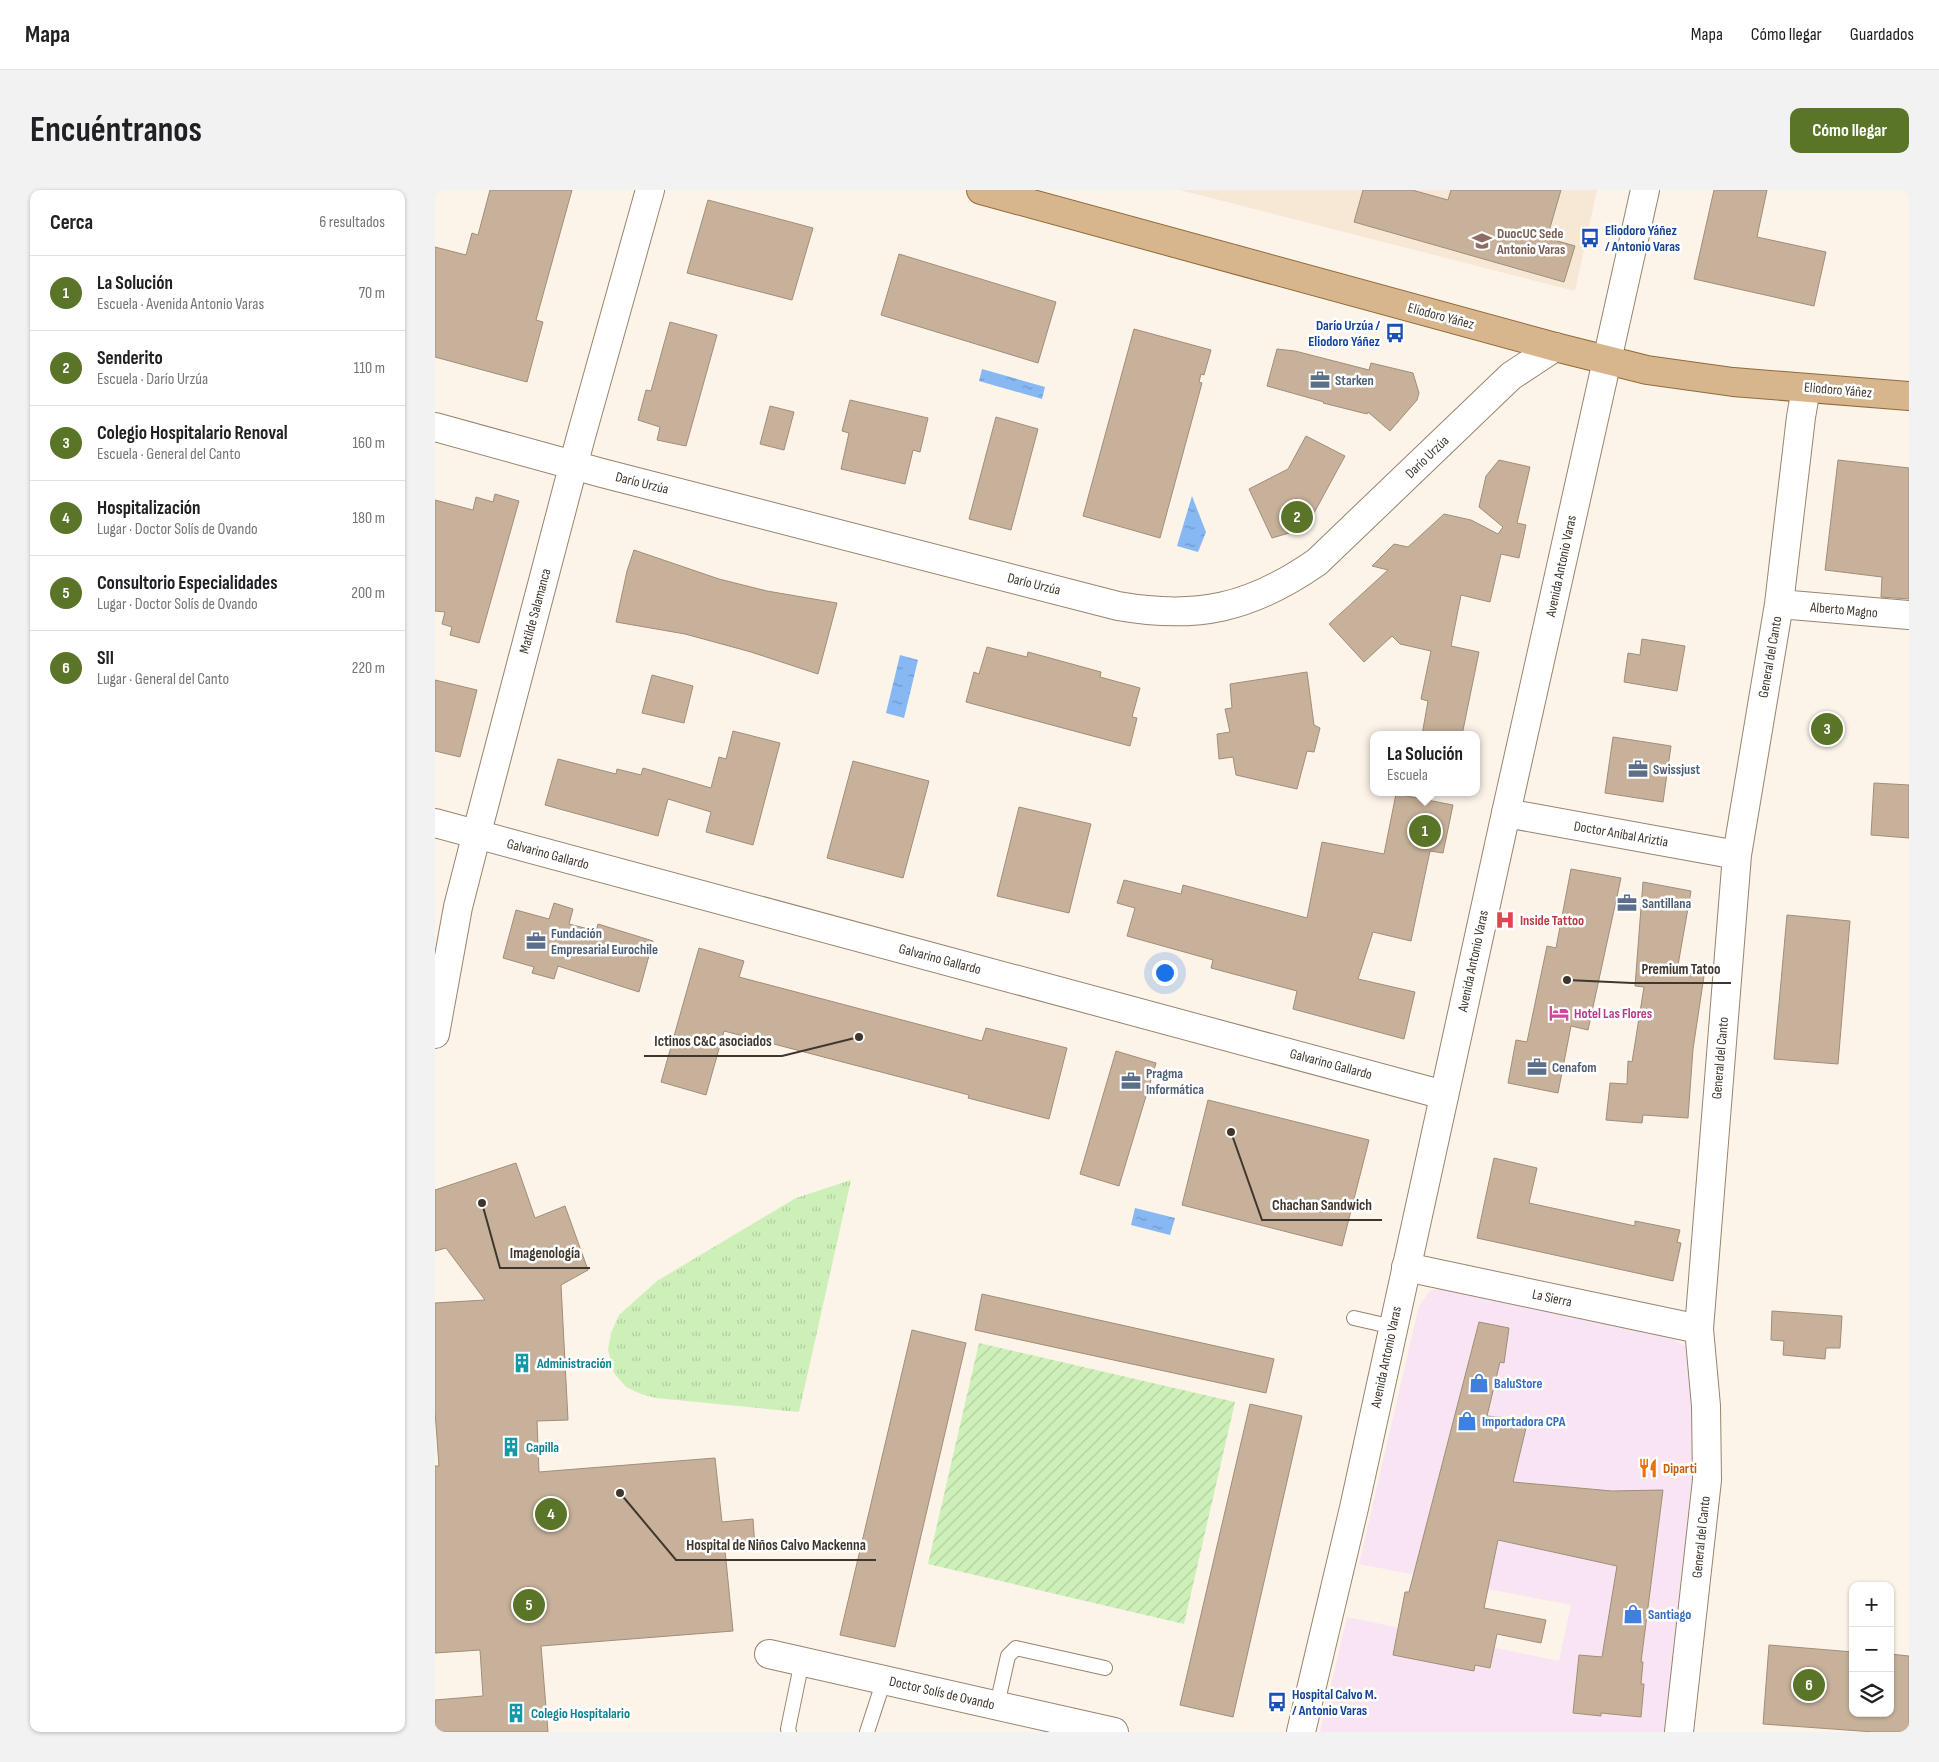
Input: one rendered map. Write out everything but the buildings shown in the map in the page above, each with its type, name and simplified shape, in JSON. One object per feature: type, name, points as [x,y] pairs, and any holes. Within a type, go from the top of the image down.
[{"type":"main road","name":"Eliodoro Yáñez","points":[[981,190],[1606,361],[1647,370],[1723,381],[1909,396]]},
{"type":"street","name":"Matilde Salamanca","points":[[435,1034],[457,915],[476,834],[574,465],[650,190]]},
{"type":"street","name":"Avenida Antonio Varas","points":[[1301,1732],[1354,1508],[1645,190]]},
{"type":"street","name":"Darío Urzúa","points":[[435,427],[574,465],[1118,606],[1165,612],[1215,608],[1240,603],[1264,594],[1291,580],[1317,562],[1511,376],[1555,347]]},
{"type":"street","name":"General del Canto","points":[[1679,1732],[1707,1480],[1705,1406],[1699,1329],[1737,856],[1779,604],[1806,388]]},
{"type":"street","name":"Alberto Magno","points":[[1779,604],[1909,615]]},
{"type":"street","name":"Doctor Aníbal Ariztia","points":[[1506,813],[1737,856]]},
{"type":"street","name":"Galvarino Gallardo","points":[[435,823],[1444,1095]]},
{"type":"street","name":"La Sierra","points":[[1406,1267],[1699,1329]]},
{"type":"street","name":"Doctor Solís de Ovando","points":[[769,1654],[1114,1732]]},
{"type":"lane","points":[[1354,1318],[1393,1327]]},
{"type":"lane","points":[[997,1706],[1008,1656],[1016,1648],[1105,1668]]},
{"type":"lane","points":[[789,1732],[788,1729],[802,1661]]},
{"type":"lane","points":[[867,1732],[884,1680]]},
{"type":"shaded area","name":"DuocUC Sede Antonio Varas","points":[[1180,190],[1597,190],[1575,291]]},
{"type":"shaded area","points":[[1442,1288],[1671,1338],[1685,1346],[1693,1407],[1696,1479],[1667,1732],[1320,1732],[1347,1617],[1559,1661],[1571,1605],[1359,1564],[1419,1306],[1430,1291]]},
{"type":"green space","points":[[851,1180],[799,1412],[656,1398],[626,1387],[614,1373],[608,1350],[611,1333],[619,1315],[657,1281],[796,1198]]},
{"type":"green space","points":[[979,1343],[1235,1402],[1184,1624],[928,1564]]},
{"type":"water","points":[[982,369],[1045,387],[1042,399],[979,381]]},
{"type":"water","points":[[1192,496],[1206,532],[1198,552],[1177,546]]},
{"type":"water","points":[[900,655],[918,660],[904,718],[886,713]]},
{"type":"water","points":[[1135,1208],[1175,1218],[1170,1235],[1131,1225]]},
{"type":"place","name":"Eliodoro Yáñez / Antonio Varas","points":[[1590,238]]},
{"type":"place","name":"DuocUC Sede Antonio Varas","points":[[1482,241]]},
{"type":"place","name":"Darío Urzúa / Eliodoro Yáñez","points":[[1395,333]]},
{"type":"place","name":"Starken","points":[[1320,380]]},
{"type":"place","name":"Senderito","points":[[1297,517]]},
{"type":"place","name":"Colegio Hospitalario Renoval","points":[[1827,729]]},
{"type":"place","name":"Swissjust","points":[[1638,769]]},
{"type":"place","name":"La Solución","points":[[1425,831]]},
{"type":"place","name":"Santillana","points":[[1627,903]]},
{"type":"place","name":"Inside Tattoo","points":[[1505,920]]},
{"type":"place","name":"Fundación Empresarial Eurochile","points":[[536,941]]},
{"type":"place","name":"Premium Tatoo","points":[[1567,980]]},
{"type":"place","name":"Hotel Las Flores","points":[[1559,1013]]},
{"type":"place","name":"Ictinos C&C asociados","points":[[859,1037]]},
{"type":"place","name":"Cenafom","points":[[1537,1067]]},
{"type":"place","name":"Pragma Informática","points":[[1131,1081]]},
{"type":"place","name":"Chachan Sandwich","points":[[1231,1132]]},
{"type":"place","name":"Imagenología","points":[[482,1203]]},
{"type":"place","name":"Administración","points":[[522,1363]]},
{"type":"place","name":"BaluStore","points":[[1479,1383]]},
{"type":"place","name":"Importadora CPA","points":[[1467,1421]]},
{"type":"place","name":"Capilla","points":[[511,1447]]},
{"type":"place","name":"Diparti","points":[[1648,1468]]},
{"type":"place","name":"Hospital de Niños Calvo Mackenna","points":[[620,1493]]},
{"type":"place","name":"Hospitalización","points":[[551,1514]]},
{"type":"place","name":"Consultorio Especialidades","points":[[529,1605]]},
{"type":"place","name":"Santiago","points":[[1633,1614]]},
{"type":"place","name":"SII","points":[[1809,1685]]},
{"type":"place","name":"Hospital Calvo M. / Antonio Varas","points":[[1277,1702]]},
{"type":"place","name":"Colegio Hospitalario","points":[[516,1713]]}]
